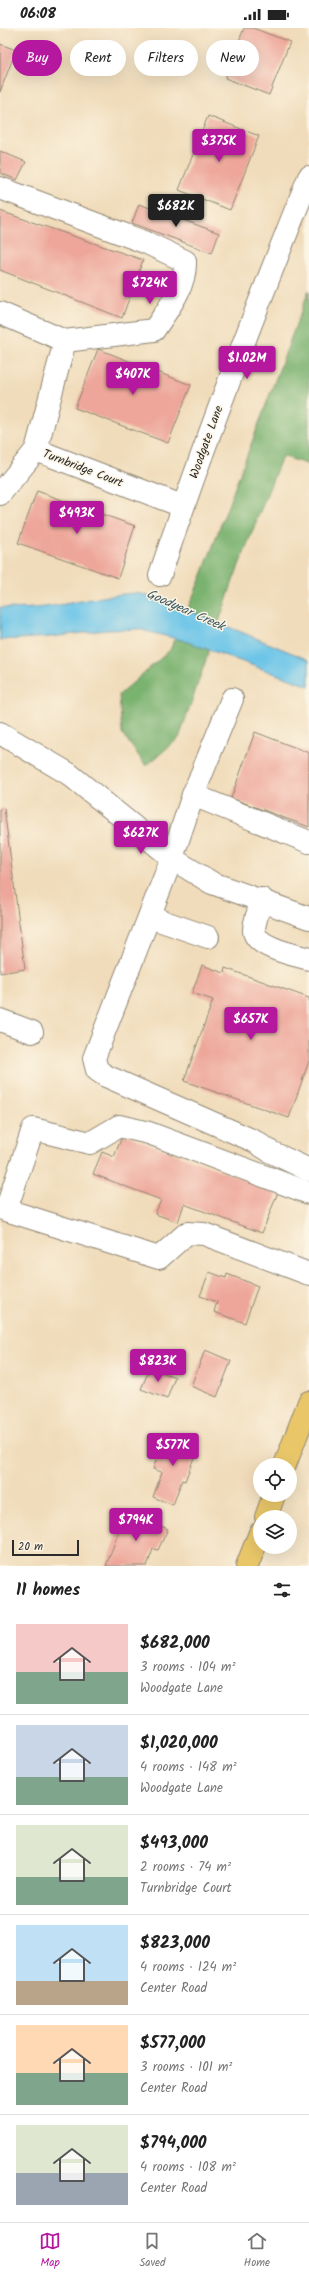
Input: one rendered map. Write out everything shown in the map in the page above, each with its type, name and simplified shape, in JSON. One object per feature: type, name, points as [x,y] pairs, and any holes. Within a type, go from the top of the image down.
[{"type":"main road","points":[[288,1458],[309,1402]]},
{"type":"main road","points":[[248,1566],[253,1552]]},
{"type":"street","name":"Woodgate Lane","points":[[160,575],[182,506],[248,328],[309,177]]},
{"type":"street","points":[[0,188],[147,243],[185,261],[186,275],[171,305],[154,330],[65,341],[0,313]]},
{"type":"street","points":[[36,450],[65,341]]},
{"type":"street","name":"Turnbridge Court","points":[[0,494],[36,450],[182,506]]},
{"type":"street","points":[[232,699],[193,795],[150,917],[94,1058],[97,1070],[106,1076],[254,1141],[271,1152],[309,1170]]},
{"type":"street","points":[[0,733],[69,774],[172,858],[212,883],[309,918]]},
{"type":"street","points":[[193,795],[309,842]]},
{"type":"street","points":[[262,900],[254,930],[257,938],[263,944],[309,959]]},
{"type":"street","points":[[150,917],[208,937]]},
{"type":"street","points":[[0,1020],[32,1032]]},
{"type":"street","points":[[299,1189],[148,1133],[119,1126],[90,1143],[33,1129],[6,1210],[159,1258],[187,1233],[204,1234],[309,1274]]},
{"type":"green space","points":[[309,290],[309,465],[282,456],[234,578],[179,738],[146,766],[122,733],[119,695],[170,650],[202,575]]},
{"type":"water","points":[[137,593],[163,600],[309,660],[309,686],[185,641],[138,629],[106,630],[51,637],[0,640],[0,607],[34,608],[120,594]]},
{"type":"building","points":[[244,28],[253,28],[290,42],[269,95],[225,78],[226,76],[259,76],[259,40],[239,40]]},
{"type":"building","points":[[0,44],[12,48],[12,60],[0,92]]},
{"type":"building","points":[[208,116],[259,136],[230,210],[179,190]]},
{"type":"building","points":[[0,151],[26,162],[17,180],[0,173]]},
{"type":"building","points":[[139,204],[219,233],[212,253],[132,223]]},
{"type":"building","points":[[0,211],[143,260],[122,318],[0,270]]},
{"type":"building","points":[[98,349],[191,385],[168,443],[75,408]]},
{"type":"building","points":[[37,491],[135,526],[118,578],[18,543]]},
{"type":"building","points":[[255,732],[309,753],[309,827],[231,798]]},
{"type":"building","points":[[4,808],[25,969],[0,973],[0,809]]},
{"type":"building","points":[[202,965],[224,973],[225,968],[309,998],[309,1061],[289,1118],[184,1081],[213,1000],[192,993]]},
{"type":"building","points":[[123,1134],[278,1192],[262,1233],[184,1204],[178,1222],[155,1214],[161,1200],[93,1174],[102,1152],[114,1157]]},
{"type":"building","points":[[209,1272],[226,1278],[227,1274],[258,1286],[245,1323],[214,1312],[217,1302],[200,1296]]},
{"type":"building","points":[[205,1350],[231,1361],[217,1397],[191,1386]]},
{"type":"building","points":[[150,1368],[175,1377],[167,1399],[141,1389]]},
{"type":"building","points":[[165,1435],[198,1447],[185,1481],[182,1480],[173,1505],[153,1497],[162,1472],[153,1469]]},
{"type":"building","points":[[126,1512],[168,1529],[158,1550],[153,1549],[147,1566],[106,1566]]},
{"type":"water label","name":"Goodyear Creek","points":[[186,609]]}]
